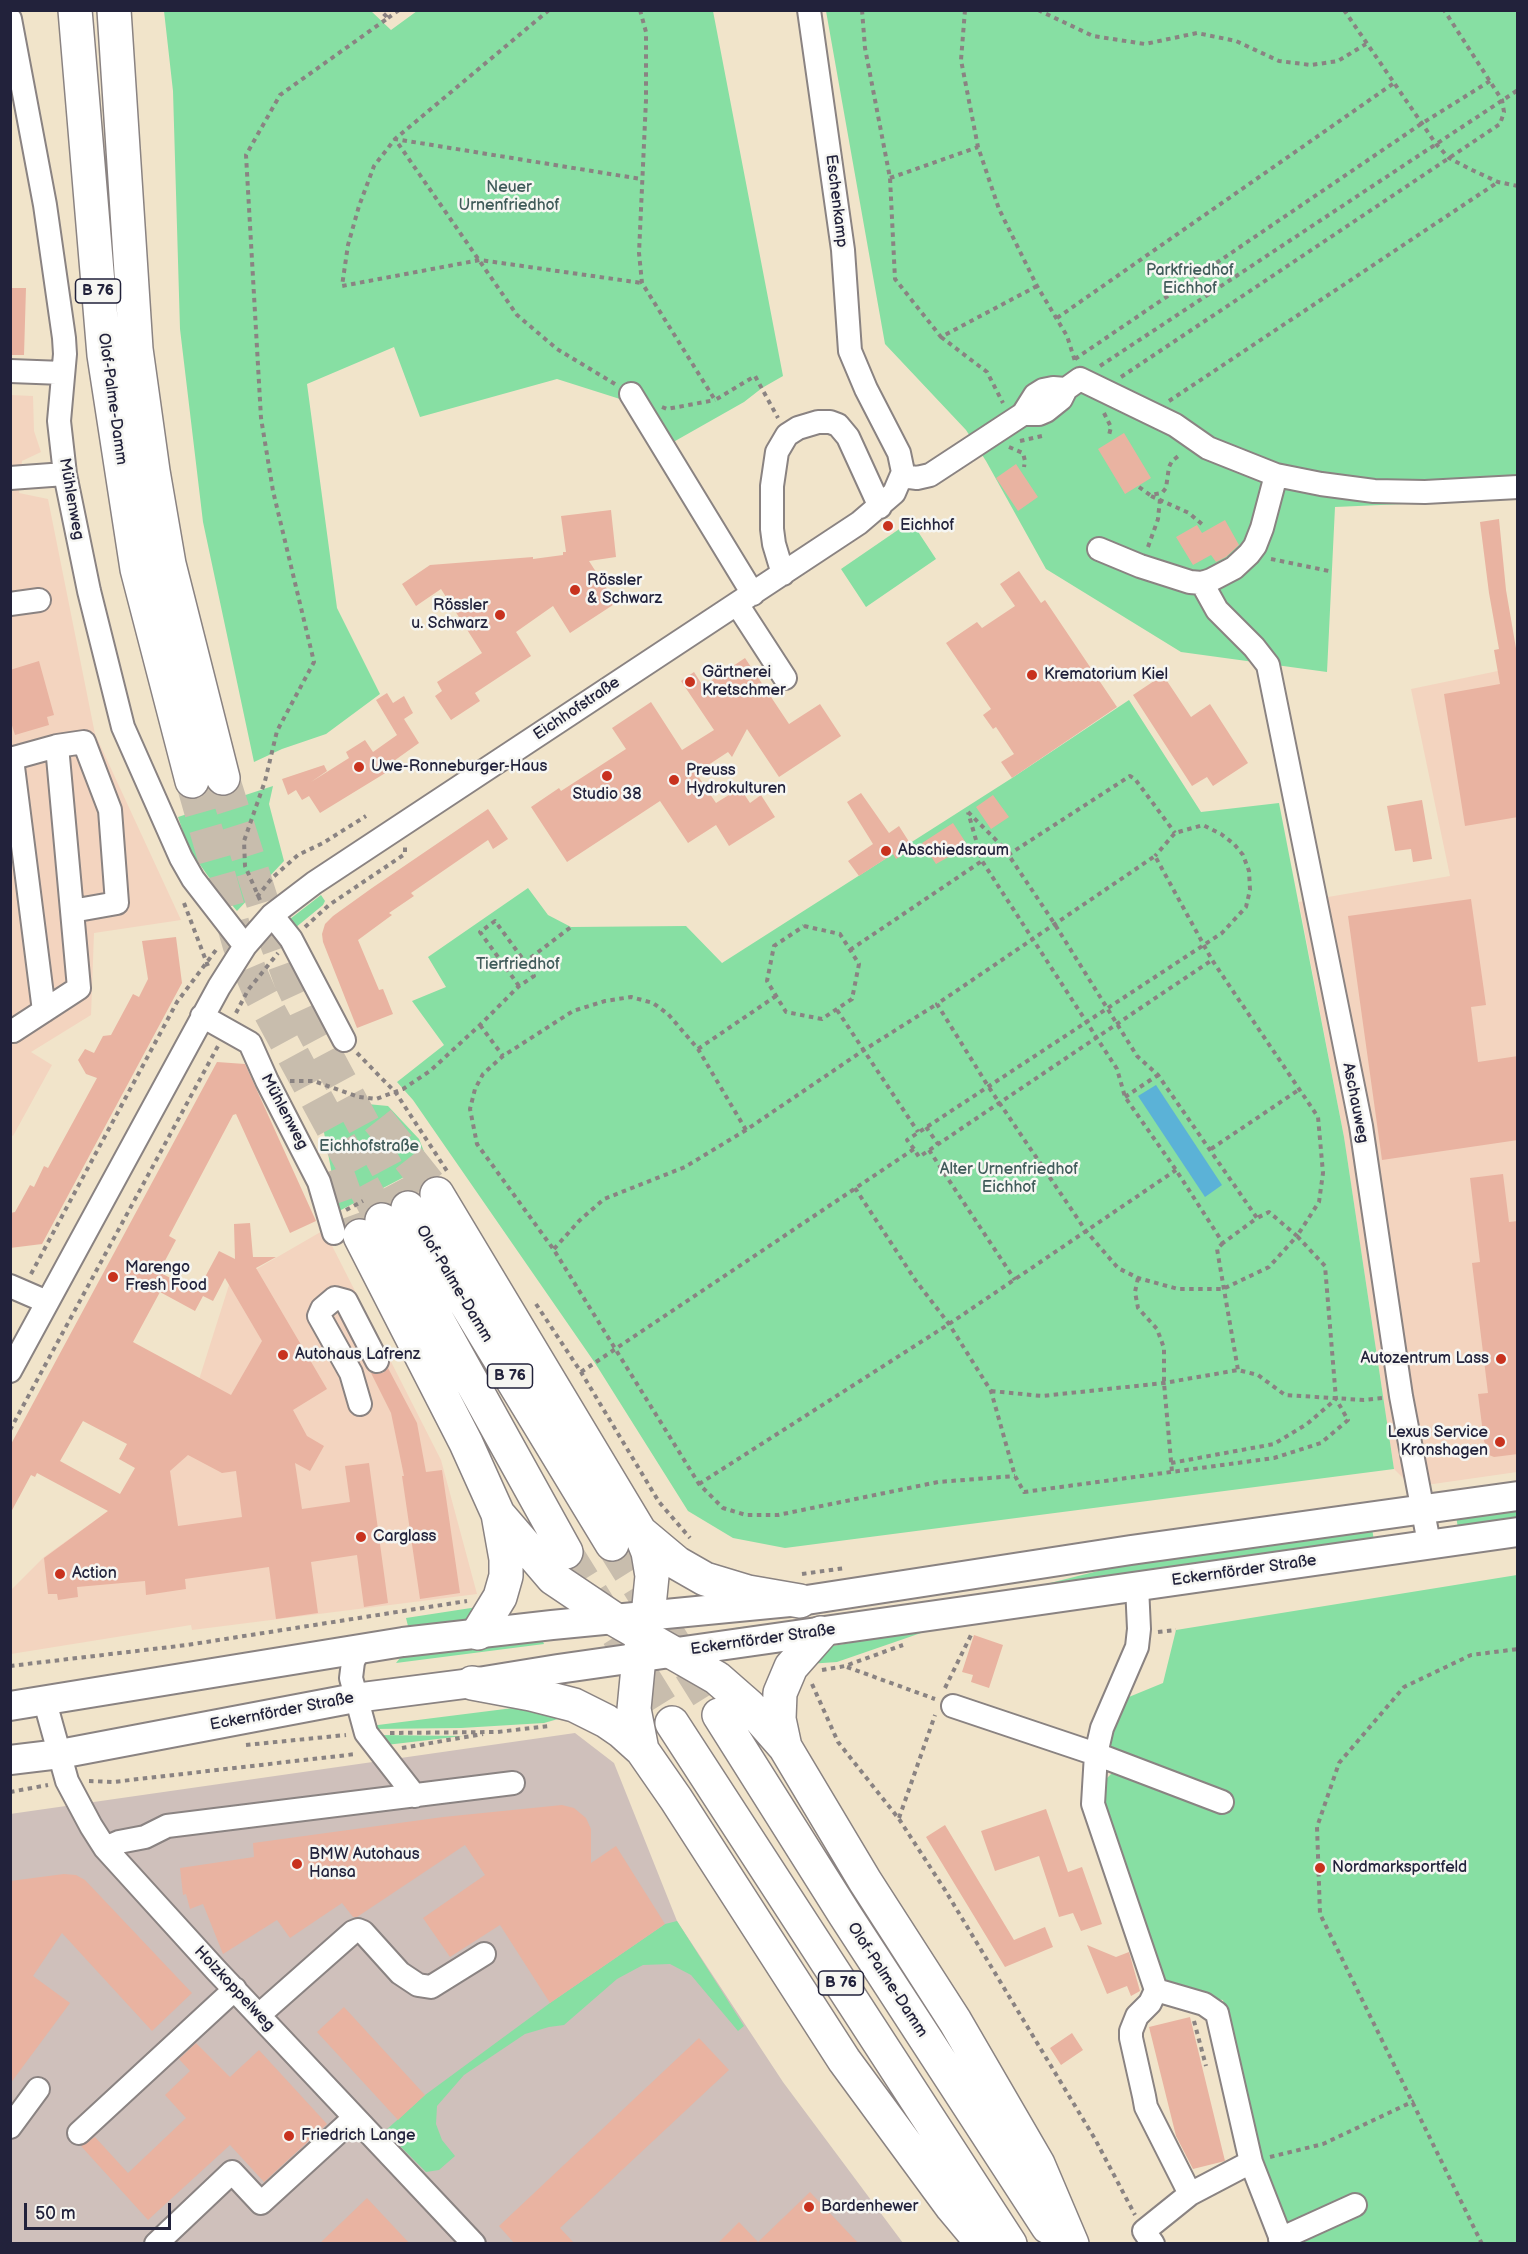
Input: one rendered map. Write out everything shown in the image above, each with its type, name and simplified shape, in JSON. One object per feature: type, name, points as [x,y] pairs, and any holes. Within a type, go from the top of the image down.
[{"type":"highway","name":"Olof-Palme-Damm","points":[[75,10],[104,355],[137,569],[208,779],[153,471],[136,349],[114,10]]},
{"type":"highway","points":[[437,1194],[626,1538],[651,1565],[634,1709],[642,1750]]},
{"type":"highway","name":"Olof-Palme-Damm","points":[[371,1224],[626,1538]]},
{"type":"highway","name":"Olof-Palme-Damm","points":[[371,1224],[566,1552]]},
{"type":"highway","points":[[371,1224],[498,1514],[506,1559],[506,1576],[500,1597],[478,1633]]},
{"type":"highway","points":[[498,1514],[553,1578],[614,1619],[724,1683],[749,1706],[785,1747],[865,1881],[955,2020],[1032,2153],[1072,2244]]},
{"type":"highway","points":[[626,1538],[705,1579],[748,1592],[800,1601]]},
{"type":"highway","points":[[785,1747],[778,1708],[780,1693],[796,1674],[799,1655],[821,1633]]},
{"type":"highway","points":[[472,1683],[574,1705],[622,1732],[642,1750],[676,1798],[844,2060],[952,2207],[983,2244]]},
{"type":"highway","name":"Olof-Palme-Damm","points":[[719,1715],[844,1915],[1059,2244]]},
{"type":"highway","name":"B 76","points":[[672,1723],[1010,2244]]},
{"type":"main road","name":"Eckernförder Straße","points":[[10,1760],[64,1767],[355,1698],[472,1683],[644,1637],[800,1601],[1131,1550],[1518,1496]]},
{"type":"main road","name":"Eckernförder Straße","points":[[673,1652],[821,1633],[1429,1543],[1518,1532]]},
{"type":"main road","points":[[10,1706],[359,1649],[478,1633],[614,1619]]},
{"type":"street","name":"Eschenkamp","points":[[809,10],[843,250],[850,351],[866,389],[899,453],[902,476]]},
{"type":"street","name":"Mühlenweg","points":[[10,19],[45,206],[63,338],[59,420],[65,474],[88,591],[123,727],[181,858],[193,879],[241,932]]},
{"type":"street","points":[[10,370],[63,373]]},
{"type":"street","points":[[902,476],[917,478],[930,475],[1012,406],[1029,402],[1043,390],[1053,388],[1072,373],[1182,429],[1191,438],[1208,448],[1276,475],[1374,491],[1425,492],[1518,487]]},
{"type":"street","points":[[631,394],[745,599],[785,678]]},
{"type":"street","points":[[783,574],[772,529],[772,486],[777,452],[787,435],[798,428],[818,422],[838,425],[848,437],[879,507]]},
{"type":"street","points":[[10,478],[65,474]]},
{"type":"street","points":[[1099,549],[1140,566],[1190,582],[1202,583],[1211,580],[1234,568],[1250,554],[1262,528],[1276,475]]},
{"type":"street","name":"Eichhofstraße","points":[[10,1371],[202,1016],[241,932],[272,915],[314,883],[783,574],[879,507],[894,493],[902,476]]},
{"type":"street","name":"Aschauweg","points":[[1202,583],[1217,610],[1254,647],[1268,665],[1361,1126],[1401,1396],[1429,1543]]},
{"type":"street","points":[[10,604],[39,600]]},
{"type":"street","points":[[44,1011],[11,759],[57,746],[84,742],[110,810],[117,903],[72,911]]},
{"type":"street","points":[[10,1030],[13,1031],[79,988],[57,746]]},
{"type":"street","points":[[272,915],[291,939],[344,1040]]},
{"type":"street","name":"Mühlenweg","points":[[202,1016],[250,1043],[267,1082],[319,1182],[371,1224]]},
{"type":"street","points":[[16,1288],[47,1302]]},
{"type":"street","points":[[360,1404],[351,1373],[319,1316],[322,1309],[335,1298],[346,1301],[377,1361]]},
{"type":"street","points":[[1137,1587],[1139,1629],[1137,1647],[1102,1728],[1096,1754],[1093,1803],[1156,1990],[1150,2003],[1133,2023],[1131,2038],[1146,2107],[1190,2194]]},
{"type":"street","points":[[359,1649],[353,1662],[351,1678],[366,1733],[415,1796]]},
{"type":"street","name":"Holzkoppelweg","points":[[45,1702],[64,1767],[91,1826],[105,1848],[354,2118],[474,2244]]},
{"type":"street","points":[[946,1703],[1096,1754],[1222,1802]]},
{"type":"street","points":[[105,1848],[119,1842],[145,1837],[167,1826],[513,1783]]},
{"type":"street","points":[[260,2015],[358,1930],[363,1932],[400,1973],[418,1985],[431,1987],[484,1954]]},
{"type":"street","points":[[79,2133],[235,1989]]},
{"type":"street","points":[[1156,1990],[1204,2004],[1217,2013],[1251,2162],[1282,2241],[1355,2205]]},
{"type":"street","points":[[10,2127],[38,2089]]},
{"type":"street","points":[[156,2244],[232,2172],[261,2203],[354,2118]]},
{"type":"street","points":[[1148,2237],[1190,2194],[1251,2162]]},
{"type":"path","points":[[380,10],[388,18]]},
{"type":"path","points":[[272,915],[257,897],[245,866],[244,841],[265,781],[277,731],[314,662],[273,491],[261,418],[246,155],[280,95],[399,10]]},
{"type":"path","points":[[549,10],[395,139],[374,166],[348,245],[342,286],[480,260],[642,283]]},
{"type":"path","points":[[640,10],[646,32],[646,100],[639,253],[642,283],[714,400]]},
{"type":"path","points":[[862,10],[865,48],[890,178],[895,279],[941,337],[987,372],[1012,406],[996,410]]},
{"type":"path","points":[[965,10],[961,60],[978,147],[999,209],[1036,286],[1067,336],[1072,373]]},
{"type":"path","points":[[1038,10],[1093,36],[1144,44],[1197,33],[1236,41],[1279,61],[1311,65],[1338,61],[1366,44]]},
{"type":"path","points":[[1344,10],[1421,124],[1449,158],[1498,182],[1518,186]]},
{"type":"path","points":[[1102,389],[1500,124],[1504,112],[1502,100],[1444,10]]},
{"type":"path","points":[[1072,373],[1421,124],[1490,81]]},
{"type":"path","points":[[1057,318],[1394,83]]},
{"type":"path","points":[[1072,373],[1518,90]]},
{"type":"path","points":[[395,139],[641,179]]},
{"type":"path","points":[[395,139],[517,315],[557,349],[631,394],[667,409],[714,400],[755,376],[787,435]]},
{"type":"path","points":[[890,178],[978,147]]},
{"type":"path","points":[[1158,416],[1167,402],[1498,182]]},
{"type":"path","points":[[941,337],[1036,286]]},
{"type":"path","points":[[1150,495],[1162,493],[1166,488],[1172,461],[1182,454],[1191,438]]},
{"type":"path","points":[[1008,447],[1016,448],[1023,453],[1025,460],[1023,467]]},
{"type":"path","points":[[1139,487],[1150,495],[1189,513],[1204,526]]},
{"type":"path","points":[[1140,566],[1158,519],[1160,499]]},
{"type":"path","points":[[1250,554],[1329,571]]},
{"type":"path","points":[[1008,855],[1130,776],[1135,779],[1175,833]]},
{"type":"path","points":[[1223,1244],[1176,1170],[1125,1097],[1117,1069],[982,861],[968,812],[1008,855],[1054,923],[1137,1056],[1158,1075],[1257,1218]]},
{"type":"path","points":[[16,1288],[177,1002],[206,961],[241,932],[257,897],[272,879],[298,855],[323,843],[366,816]]},
{"type":"path","points":[[554,1250],[579,1221],[604,1199],[685,1167],[746,1130],[1033,940],[1054,923],[1155,856],[1175,833],[1203,825],[1234,844],[1243,855],[1249,871],[1250,890],[1246,907],[1222,933],[907,1140],[919,1157],[1212,960]]},
{"type":"path","points":[[10,1430],[248,990],[291,939],[329,905],[405,854]]},
{"type":"path","points":[[937,1004],[988,1086],[1086,1231],[1118,1268],[1138,1278],[1178,1289],[1222,1289],[1269,1267],[1297,1236],[1319,1202],[1323,1173],[1318,1117],[1212,960],[1155,856]]},
{"type":"path","points":[[850,950],[982,861]]},
{"type":"path","points":[[267,1082],[314,1081],[359,1097],[376,1099],[404,1089],[430,1071],[519,986],[534,976],[495,921],[480,932],[519,986]]},
{"type":"path","points":[[804,926],[840,934],[859,964],[852,999],[822,1019],[786,1012],[776,996],[767,981],[774,946],[804,926]]},
{"type":"path","points":[[525,962],[571,927]]},
{"type":"path","points":[[698,1049],[776,996]]},
{"type":"path","points":[[746,1130],[698,1049],[668,1014],[653,1003],[631,997],[605,1001],[573,1011],[503,1056],[483,1074],[475,1089],[470,1109],[477,1144],[554,1250],[699,1484],[723,1508],[746,1515],[778,1515],[938,1482],[1016,1476]]},
{"type":"path","points":[[837,1010],[918,1132]]},
{"type":"path","points":[[480,1025],[503,1056]]},
{"type":"path","points":[[1125,1097],[1158,1075]]},
{"type":"path","points":[[1211,1149],[1300,1089]]},
{"type":"path","points":[[926,1127],[938,1144]]},
{"type":"path","points":[[696,1545],[659,1502],[581,1372],[914,1149]]},
{"type":"path","points":[[929,1150],[1016,1280]]},
{"type":"path","points":[[699,1484],[1016,1280],[1176,1170]]},
{"type":"path","points":[[855,1188],[916,1281],[949,1324],[990,1391],[1016,1476],[1024,1492],[1274,1458],[1321,1443],[1348,1420],[1336,1399],[1325,1266],[1297,1236],[1269,1212],[1257,1218],[1217,1249],[1222,1289],[1238,1370]]},
{"type":"path","points":[[1138,1278],[1135,1292],[1138,1308],[1157,1329],[1164,1348],[1164,1383],[1172,1472]]},
{"type":"path","points":[[990,1391],[1042,1396],[1164,1383],[1238,1370],[1258,1375],[1285,1395],[1364,1400],[1401,1396]]},
{"type":"path","points":[[1172,1463],[1274,1444],[1306,1424],[1336,1399]]},
{"type":"path","points":[[10,1666],[187,1645],[437,1606]]},
{"type":"path","points":[[899,1819],[946,1703],[972,1631],[962,1632]]},
{"type":"path","points":[[910,1642],[845,1666],[796,1674],[838,1742],[899,1819],[945,1890],[1095,2139],[1148,2237]]},
{"type":"path","points":[[1482,2244],[1414,2101],[1320,1914],[1317,1827],[1339,1763],[1404,1687],[1471,1655],[1518,1649]]},
{"type":"path","points":[[845,1666],[946,1703]]},
{"type":"path","points":[[10,1792],[64,1767],[113,1782],[380,1751],[557,1725],[584,1710]]},
{"type":"path","points":[[238,1746],[366,1733],[497,1732]]},
{"type":"path","points":[[1251,2162],[1323,2144],[1414,2101]]},
{"type":"shaded area","points":[[10,395],[33,396],[34,431],[41,452],[22,461],[19,493],[48,499],[95,734],[181,920],[94,933],[91,1015],[31,1052],[52,1065],[13,1136],[10,1134]]},
{"type":"shaded area","points":[[1517,667],[1517,1472],[1412,1487],[1394,1469],[1344,1137],[1299,902],[1450,876],[1411,689]]},
{"type":"shaded area","points":[[324,1230],[441,1460],[477,1594],[192,1630],[191,1625],[11,1654],[11,1590],[44,1557],[108,1511],[170,1471],[229,1285]]},
{"type":"shaded area","points":[[575,1733],[614,1763],[677,1921],[783,2082],[903,2243],[11,2243],[10,1814]]},
{"type":"green space","name":"Neuer Urnenfriedhof","points":[[164,11],[371,11],[391,30],[417,11],[713,11],[783,376],[744,402],[661,449],[620,399],[557,379],[420,417],[394,347],[307,384],[337,608],[380,694],[326,734],[282,749],[254,762],[203,522],[180,329],[173,91]]},
{"type":"green space","name":"Parkfriedhof Eichhof","points":[[826,11],[1517,11],[1517,499],[1335,507],[1327,672],[1181,652],[1046,569],[986,461],[966,430],[885,344]]},
{"type":"green space","points":[[911,521],[936,559],[866,607],[841,569]]},
{"type":"green space","name":"Alter Urnenfriedhof Eichhof","points":[[1129,700],[1201,812],[1279,803],[1344,1137],[1394,1469],[785,1548],[733,1538],[688,1511],[595,1363],[413,1100],[397,1082],[444,1045],[412,1001],[446,987],[428,957],[528,888],[548,915],[571,927],[686,926],[722,963],[1012,778]]},
{"type":"green space","points":[[273,786],[269,804],[284,861],[237,911],[189,849],[178,817]]},
{"type":"green space","points":[[321,895],[325,901],[323,905],[295,928],[290,919]]},
{"type":"green space","name":"Eichhofstraße","points":[[346,1102],[388,1106],[419,1139],[429,1164],[339,1211],[322,1122]]},
{"type":"green space","points":[[1517,1507],[1517,1520],[1458,1528],[1456,1516]]},
{"type":"green space","points":[[1372,1528],[1374,1541],[739,1635],[735,1628],[1014,1592],[1138,1561]]},
{"type":"green space","name":"Nordmarksportfeld","points":[[1517,1575],[1517,2243],[1296,2243],[1262,2166],[1223,2000],[1187,1996],[1162,1977],[1102,1799],[1104,1781],[1111,1774],[1118,1773],[1116,1752],[1107,1741],[1124,1699],[1163,1683],[1176,1630]]},
{"type":"green space","points":[[484,1606],[471,1620],[409,1630],[406,1618]]},
{"type":"green space","points":[[921,1630],[921,1633],[837,1662],[808,1664],[822,1650],[833,1646]]},
{"type":"green space","points":[[541,1637],[544,1644],[396,1663],[403,1654]]},
{"type":"green space","points":[[521,1707],[565,1717],[544,1723],[461,1728],[373,1729],[370,1726]]},
{"type":"green space","points":[[377,1735],[463,1736],[386,1745]]},
{"type":"green space","points":[[677,1921],[744,2026],[738,2031],[691,1975],[670,1964],[643,1965],[617,1979],[564,2025],[525,2034],[464,2075],[437,2106],[436,2124],[442,2140],[455,2156],[439,2170],[426,2172],[385,2131],[425,2095],[550,2003],[665,1924]]},
{"type":"water","points":[[1156,1085],[1222,1185],[1205,1197],[1138,1096]]},
{"type":"building","points":[[10,288],[26,288],[24,355],[10,355]]},
{"type":"building","points":[[1124,433],[1151,478],[1125,494],[1098,449]]},
{"type":"building","points":[[1016,464],[1038,497],[1018,511],[996,478]]},
{"type":"building","points":[[611,510],[616,557],[589,561],[616,603],[570,633],[553,606],[516,632],[531,656],[475,693],[480,701],[451,720],[435,696],[442,691],[437,682],[482,653],[441,589],[416,606],[402,584],[430,565],[563,555],[563,552],[566,552],[561,516]]},
{"type":"building","points":[[1499,519],[1506,590],[1518,660],[1518,817],[1465,826],[1444,694],[1500,684],[1494,650],[1499,649],[1480,522]]},
{"type":"building","points":[[1225,520],[1239,545],[1226,557],[1216,562],[1211,555],[1193,565],[1176,537],[1197,525],[1202,533]]},
{"type":"building","name":"Krematorium Kiel","points":[[1019,571],[1041,603],[1045,600],[1117,707],[1012,778],[1001,762],[1014,754],[996,727],[993,729],[983,715],[991,709],[946,643],[977,622],[982,628],[1015,606],[1000,584]]},
{"type":"building","points":[[745,658],[789,724],[820,704],[841,736],[779,777],[747,729],[732,757],[728,752],[696,773],[716,803],[740,788],[750,803],[761,795],[775,817],[729,846],[716,825],[688,843],[660,801],[567,862],[531,807],[559,788],[561,791],[626,749],[612,728],[651,702],[682,750],[714,730],[681,681],[694,672],[703,686]]},
{"type":"building","points":[[39,661],[54,715],[47,717],[49,725],[15,735],[10,719],[10,670]]},
{"type":"building","points":[[1163,675],[1191,717],[1210,704],[1248,763],[1213,786],[1207,777],[1192,786],[1133,695]]},
{"type":"building","points":[[387,693],[393,703],[404,696],[413,713],[404,719],[419,743],[384,768],[387,772],[320,813],[309,796],[302,800],[296,790],[288,795],[282,779],[324,765],[327,771],[311,782],[349,758],[346,752],[365,740],[373,752],[397,735],[376,700]]},
{"type":"building","points":[[861,793],[889,833],[899,826],[913,848],[896,859],[893,854],[859,876],[848,861],[873,844],[847,802]]},
{"type":"building","points":[[993,795],[1009,817],[991,829],[976,807]]},
{"type":"building","points":[[1422,800],[1432,859],[1413,862],[1411,849],[1395,851],[1387,806]]},
{"type":"building","points":[[488,809],[508,839],[493,849],[488,840],[411,893],[414,896],[389,913],[392,915],[358,940],[379,990],[383,989],[393,1014],[357,1028],[323,942],[322,934],[325,924],[372,888]]},
{"type":"building","points":[[953,823],[968,846],[936,864],[922,843]]},
{"type":"building","points":[[1471,899],[1486,1005],[1471,1007],[1478,1062],[1518,1056],[1518,1140],[1382,1160],[1348,916]]},
{"type":"building","points":[[176,937],[182,983],[42,1244],[10,1248],[10,1213],[15,1212],[30,1185],[34,1187],[44,1166],[48,1168],[97,1078],[86,1074],[78,1060],[85,1049],[94,1053],[103,1036],[111,1035],[133,994],[139,997],[148,979],[142,941]]},
{"type":"building","points":[[217,1062],[245,1064],[316,1221],[290,1233],[236,1114],[233,1115],[169,1236],[176,1240],[159,1272],[197,1292],[219,1251],[235,1259],[234,1224],[250,1223],[253,1257],[276,1257],[256,1268],[327,1389],[293,1410],[307,1436],[324,1446],[310,1471],[295,1463],[302,1509],[350,1502],[345,1466],[369,1463],[388,1603],[364,1607],[357,1555],[311,1562],[318,1613],[276,1619],[269,1567],[185,1579],[186,1589],[146,1595],[145,1581],[77,1587],[78,1597],[58,1600],[57,1594],[48,1594],[44,1558],[108,1511],[37,1473],[35,1477],[31,1475],[10,1514],[10,1446]],"holes":[[[225,1278],[262,1341],[231,1395],[133,1342],[160,1292],[195,1311],[203,1296],[213,1301]],[[83,1421],[127,1444],[119,1459],[135,1468],[120,1494],[60,1461]],[[188,1455],[222,1473],[236,1471],[242,1517],[178,1526],[170,1471]]]},
{"type":"building","points":[[1503,1174],[1509,1222],[1518,1221],[1518,1454],[1494,1457],[1489,1455],[1484,1441],[1478,1394],[1488,1393],[1472,1263],[1480,1262],[1470,1178]]},
{"type":"building","points":[[388,1368],[417,1423],[426,1472],[442,1470],[460,1593],[420,1599],[402,1476],[404,1476],[391,1413],[371,1373],[383,1373]]},
{"type":"building","points":[[974,1635],[1003,1645],[989,1688],[971,1682],[973,1675],[962,1672]]},
{"type":"building","points":[[562,1805],[574,1808],[586,1818],[591,1829],[591,1863],[616,1846],[665,1924],[550,2003],[500,1925],[450,1957],[423,1918],[485,1875],[465,1845],[357,1917],[353,1917],[342,1903],[290,1938],[277,1920],[223,1954],[203,1904],[190,1909],[186,1894],[183,1895],[180,1868],[254,1857],[253,1843],[443,1817]]},
{"type":"building","points":[[1046,1809],[1068,1872],[1082,1867],[1102,1924],[1081,1931],[1073,1913],[1059,1917],[1039,1856],[995,1871],[981,1831]]},
{"type":"building","points":[[945,1825],[1014,1940],[1045,1927],[1053,1947],[1005,1967],[926,1837]]},
{"type":"building","points":[[64,1874],[76,1875],[85,1880],[192,1993],[152,2031],[62,1933],[33,1976],[70,2003],[10,2084],[10,1881]]},
{"type":"building","points":[[1087,1945],[1116,1957],[1129,1952],[1140,1991],[1131,1996],[1127,1986],[1107,1994]]},
{"type":"building","points":[[344,2007],[425,2095],[398,2120],[317,2032]]},
{"type":"building","points":[[1190,2017],[1225,2161],[1193,2169],[1176,2136],[1149,2027]]},
{"type":"building","points":[[1072,2033],[1083,2050],[1061,2065],[1050,2048]]},
{"type":"building","points":[[699,2038],[729,2070],[560,2228],[575,2244],[515,2244],[499,2226]]},
{"type":"building","points":[[196,2043],[230,2077],[259,2050],[327,2124],[264,2182],[230,2145],[148,2220],[81,2146],[95,2137],[128,2173],[186,2118],[165,2095],[190,2071],[179,2059]]},
{"type":"building","name":"Bardenhewer","points":[[810,2192],[859,2244],[717,2244],[739,2222],[758,2242]]},
{"type":"building","points":[[367,2198],[410,2244],[319,2244]]},
{"type":"tunnel","points":[[223,778],[268,920],[290,980],[313,1030],[408,1208]]},
{"type":"tunnel","points":[[192,781],[239,945],[260,994],[382,1220]]},
{"type":"tunnel","points":[[378,1120],[437,1194]]},
{"type":"tunnel","points":[[336,1169],[360,1236]]},
{"type":"tunnel","points":[[612,1544],[719,1715]]},
{"type":"tunnel","points":[[566,1552],[672,1723]]},
{"type":"place","name":"Eichhof","points":[[888,526]]},
{"type":"place","name":"Rössler & Schwarz","points":[[575,590]]},
{"type":"place","name":"Rössler u. Schwarz","points":[[500,615]]},
{"type":"place","name":"Krematorium Kiel","points":[[1032,675]]},
{"type":"place","name":"Gärtnerei Kretschmer","points":[[690,682]]},
{"type":"place","name":"Uwe-Ronneburger-Haus","points":[[359,767]]},
{"type":"place","name":"Studio 38","points":[[607,776]]},
{"type":"place","name":"Preuss Hydrokulturen","points":[[674,780]]},
{"type":"place","name":"Abschiedsraum","points":[[886,851]]},
{"type":"place","name":"Marengo Fresh Food","points":[[113,1277]]},
{"type":"place","name":"Autohaus Lafrenz","points":[[283,1355]]},
{"type":"place","name":"Autozentrum Lass","points":[[1501,1359]]},
{"type":"place","name":"Lexus Service Kronshagen","points":[[1500,1442]]},
{"type":"place","name":"Carglass","points":[[361,1537]]},
{"type":"place","name":"Action","points":[[60,1574]]},
{"type":"place","name":"BMW Autohaus Hansa","points":[[297,1864]]},
{"type":"place","name":"Nordmarksportfeld","points":[[1320,1868]]},
{"type":"place","name":"Friedrich Lange","points":[[289,2136]]},
{"type":"place","name":"Bardenhewer","points":[[809,2207]]},
{"type":"park label","name":"Tierfriedhof","points":[[518,965]]}]
